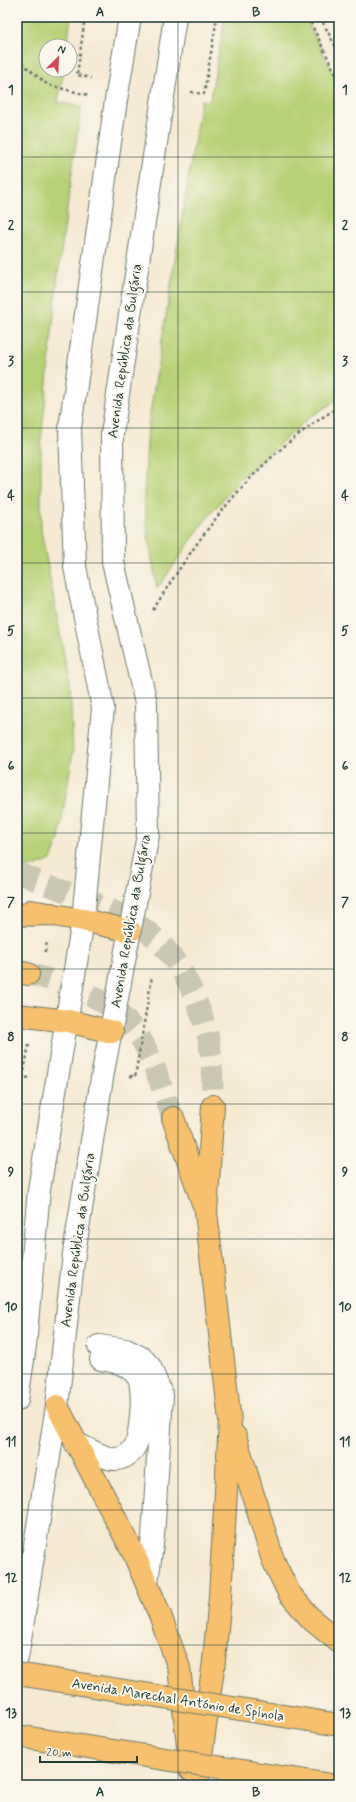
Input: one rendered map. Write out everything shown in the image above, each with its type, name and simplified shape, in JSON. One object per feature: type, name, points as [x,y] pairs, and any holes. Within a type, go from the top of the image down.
[{"type":"main road","points":[[17,909],[83,920],[130,931]]},
{"type":"main road","points":[[17,915],[51,914]]},
{"type":"main road","points":[[17,1015],[68,1021],[112,1032]]},
{"type":"main road","points":[[197,1785],[214,1661],[220,1596],[230,1421],[206,1212],[213,1106]]},
{"type":"main road","points":[[173,1118],[206,1212]]},
{"type":"main road","points":[[57,1406],[134,1554],[160,1615],[179,1668],[193,1785]]},
{"type":"main road","points":[[230,1421],[273,1560],[286,1586],[311,1619],[339,1642]]},
{"type":"main road","name":"Avenida Marechal António de Spínola","points":[[17,1674],[339,1725]]},
{"type":"main road","points":[[17,1736],[330,1785]]},
{"type":"street","points":[[17,1400],[25,1346],[40,1190],[83,920],[103,708],[75,567],[70,428],[116,100],[130,17]]},
{"type":"street","name":"Avenida República da Bulgária","points":[[17,1658],[57,1406],[74,1253],[103,1072],[112,1032],[148,835],[146,703],[113,562],[112,434],[175,17]]},
{"type":"street","points":[[76,1444],[115,1459],[126,1456],[135,1446],[139,1434],[142,1386],[139,1378],[118,1361],[99,1352],[126,1350],[142,1358],[150,1367],[162,1396],[154,1536],[147,1583]]},
{"type":"path","points":[[308,17],[339,80]]},
{"type":"path","points":[[320,17],[339,53]]},
{"type":"path","points":[[150,613],[204,531],[230,500],[286,444],[316,420],[339,406]]},
{"type":"green space","points":[[17,17],[71,17],[68,38],[38,38],[38,78],[62,78],[58,102],[81,107],[58,274],[41,442],[41,530],[70,687],[73,751],[59,839],[51,860],[36,866],[17,868]]},
{"type":"green space","points":[[225,17],[305,17],[339,85],[339,399],[310,417],[240,479],[204,522],[157,589],[147,529],[144,495],[148,426],[201,100],[210,101]]},
{"type":"tunnel","points":[[17,872],[93,902],[123,916],[151,934],[174,959],[183,973],[198,1004],[208,1037],[211,1054],[213,1106]]},
{"type":"tunnel","points":[[28,974],[58,982],[86,992],[99,999],[123,1018],[134,1029],[146,1048],[173,1118]]}]
